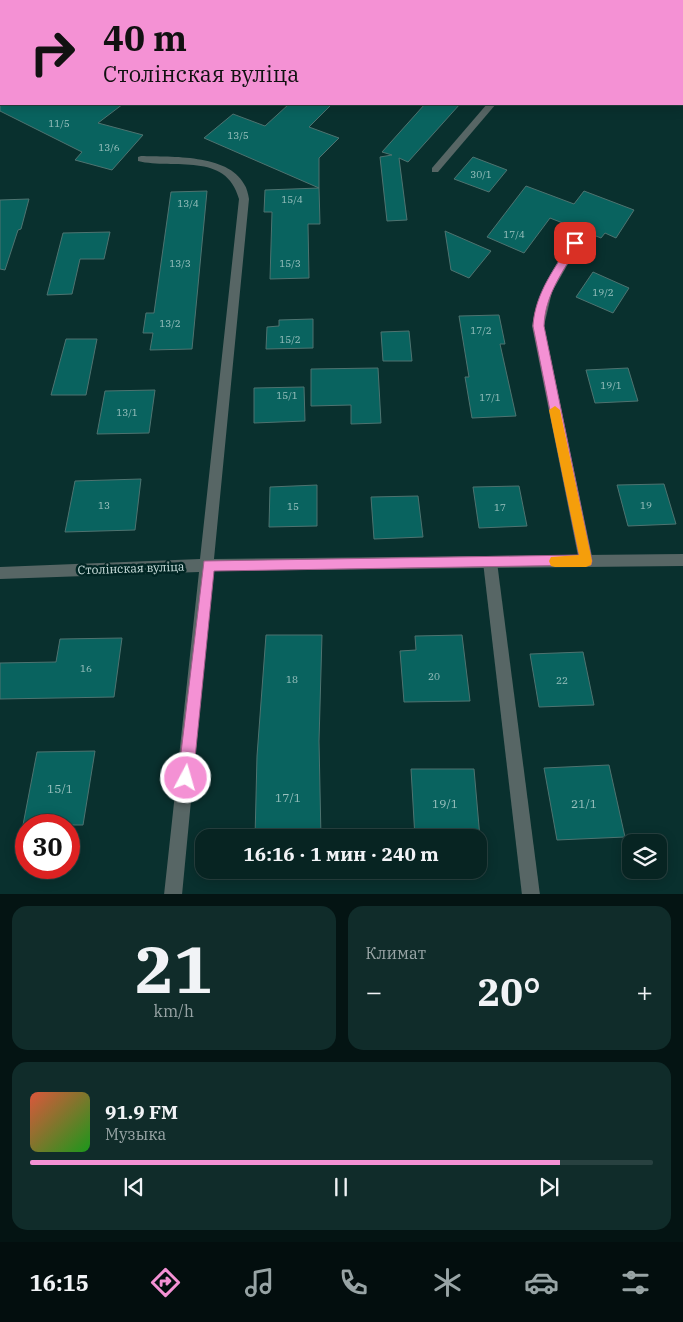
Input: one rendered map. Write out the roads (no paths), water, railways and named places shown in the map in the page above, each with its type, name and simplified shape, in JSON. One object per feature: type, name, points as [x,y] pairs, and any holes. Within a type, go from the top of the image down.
[{"type":"street","points":[[435,170],[491,105]]},
{"type":"street","points":[[141,159],[198,163],[221,168],[236,178],[244,192],[208,565],[173,894]]},
{"type":"street","points":[[575,243],[544,295],[539,309],[538,326],[586,561]]},
{"type":"street","name":"Столінская вуліца","points":[[0,573],[208,565],[683,560]]},
{"type":"street","points":[[490,562],[531,894]]}]
